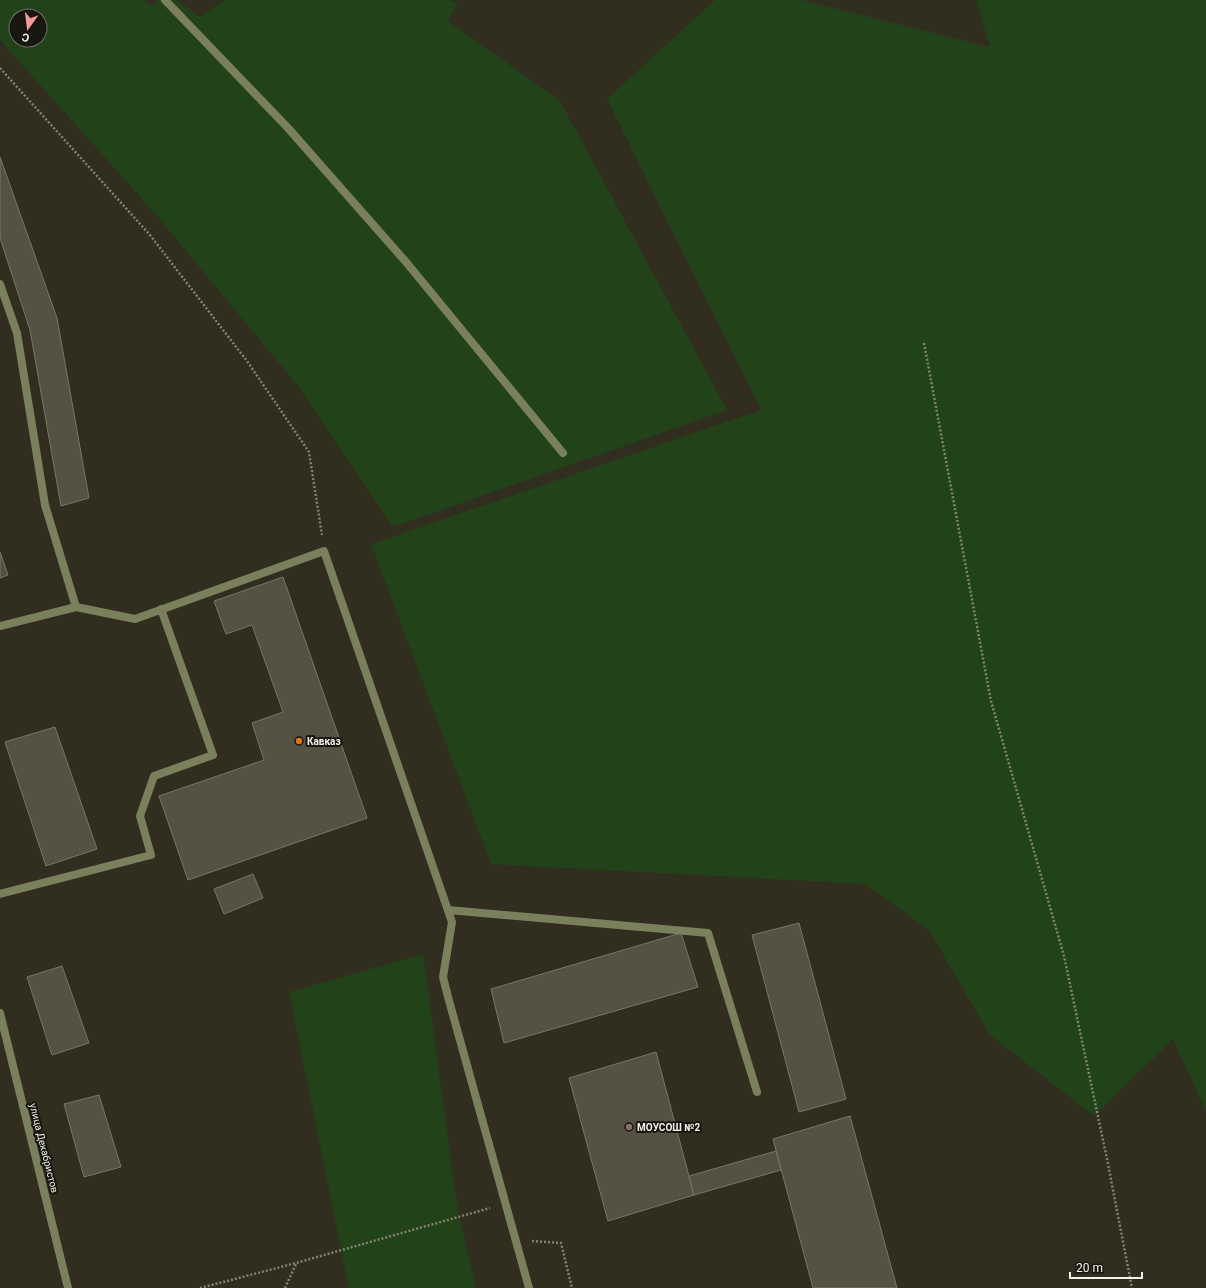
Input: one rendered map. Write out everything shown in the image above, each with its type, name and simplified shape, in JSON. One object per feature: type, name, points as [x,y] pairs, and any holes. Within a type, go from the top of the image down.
[{"type":"street","points":[[165,0],[288,128],[401,256],[563,453]]},
{"type":"street","points":[[0,284],[17,333],[45,505],[76,607]]},
{"type":"street","points":[[0,626],[76,607],[134,619],[324,551],[452,922],[443,977],[529,1288]]},
{"type":"street","points":[[0,894],[151,855],[140,816],[154,776],[213,755],[161,610]]},
{"type":"street","points":[[448,910],[708,933],[757,1092]]},
{"type":"street","name":"улица Декабристов","points":[[0,1013],[68,1288]]},
{"type":"path","points":[[0,68],[150,236],[247,361],[309,452],[324,551]]},
{"type":"path","points":[[924,343],[991,701],[1064,956],[1132,1288]]},
{"type":"path","points":[[200,1288],[296,1263],[506,1203]]},
{"type":"path","points":[[516,1239],[561,1243],[572,1288]]},
{"type":"path","points":[[285,1288],[296,1263]]},
{"type":"green space","points":[[0,0],[144,0],[153,6],[159,0],[177,0],[200,17],[225,0],[451,0],[457,4],[448,21],[560,101],[727,410],[393,527],[298,386],[158,217],[0,40]]},
{"type":"green space","points":[[715,0],[802,0],[990,47],[976,0],[1206,0],[1206,1111],[1173,1039],[1094,1116],[990,1035],[929,930],[865,884],[491,864],[371,544],[761,410],[607,99]]},
{"type":"green space","points":[[423,954],[458,1212],[476,1288],[349,1288],[289,992]]},
{"type":"building","points":[[0,157],[57,318],[89,498],[61,506],[30,330],[0,238]]},
{"type":"building","points":[[0,552],[8,575],[0,578]]},
{"type":"building","name":"Кавказ","points":[[283,577],[367,818],[188,880],[159,796],[264,760],[252,723],[283,712],[252,625],[226,634],[214,601]]},
{"type":"building","points":[[55,727],[97,849],[46,866],[5,742]]},
{"type":"building","points":[[253,874],[263,898],[224,914],[214,889]]},
{"type":"building","points":[[799,923],[846,1099],[799,1112],[752,935]]},
{"type":"building","points":[[681,933],[698,987],[504,1043],[491,989]]},
{"type":"building","points":[[62,966],[89,1043],[52,1055],[27,977]]},
{"type":"building","name":"МОУСОШ №2","points":[[656,1052],[694,1195],[608,1221],[569,1078]]},
{"type":"building","points":[[99,1095],[121,1167],[84,1177],[64,1104]]},
{"type":"building","points":[[850,1116],[897,1288],[813,1288],[773,1139]]},
{"type":"building","points":[[776,1151],[781,1170],[694,1195],[689,1176]]},
{"type":"place","name":"Кавказ","points":[[299,741]]},
{"type":"place","name":"МОУСОШ №2","points":[[629,1127]]}]
